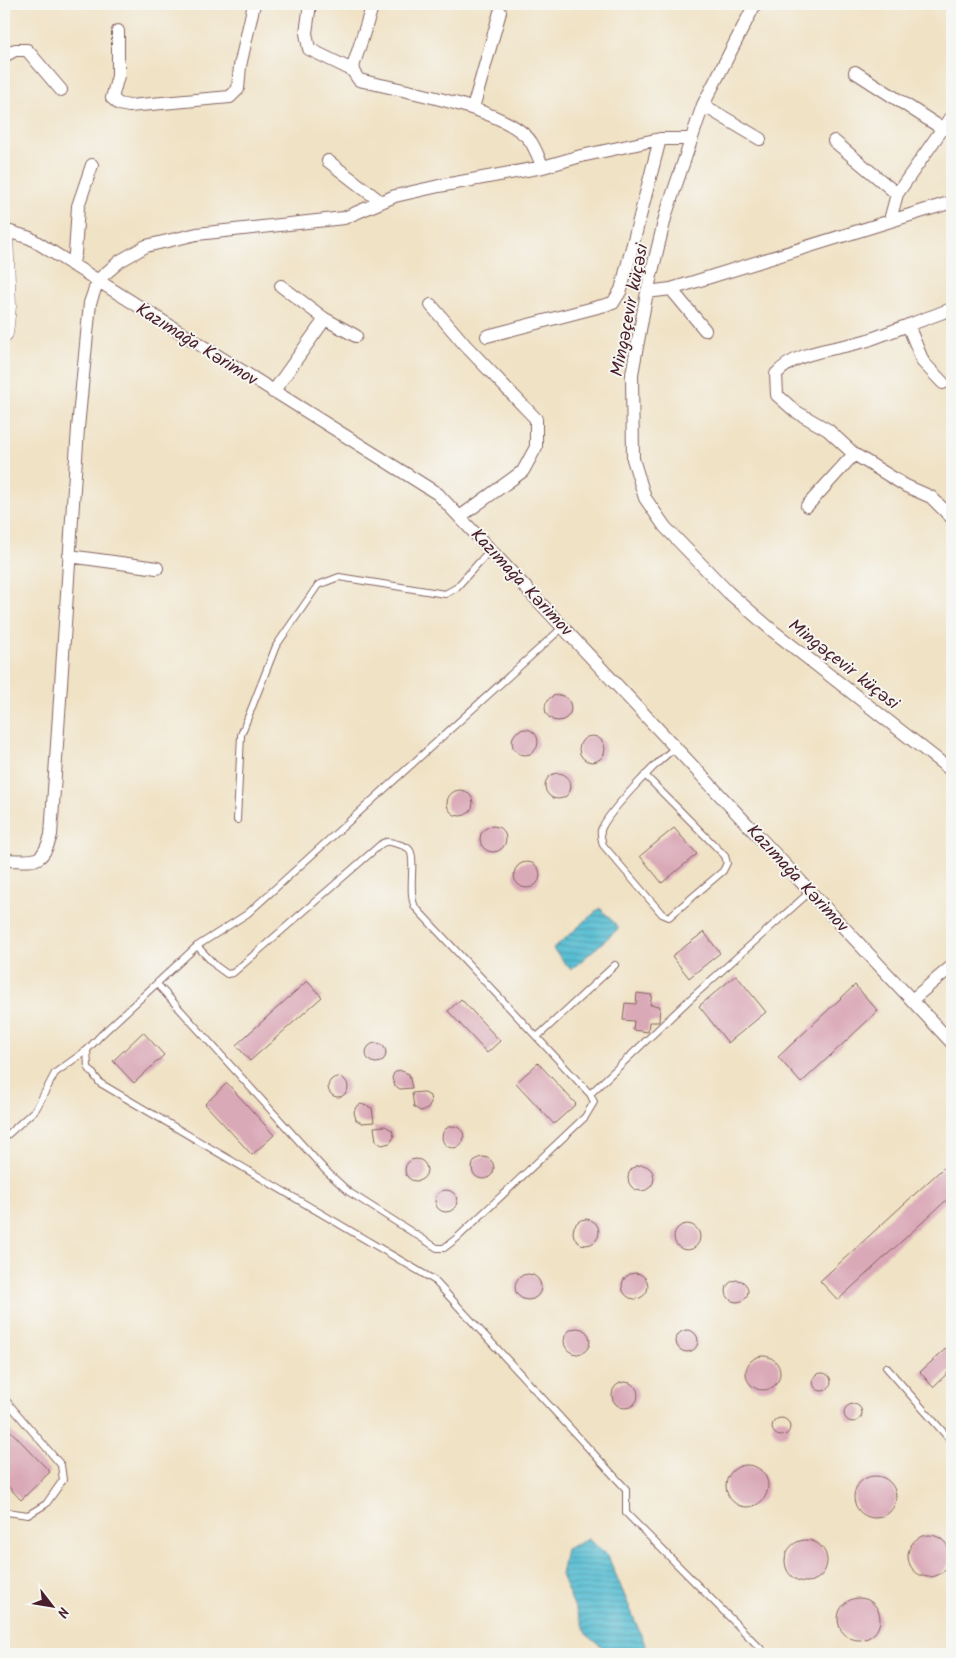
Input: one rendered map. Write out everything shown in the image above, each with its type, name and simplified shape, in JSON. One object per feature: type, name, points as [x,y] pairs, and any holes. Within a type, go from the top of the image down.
[{"type":"street","points":[[118,31],[118,76],[112,98],[119,104],[148,104],[230,97],[238,90],[240,66],[254,4]]},
{"type":"street","points":[[310,4],[306,33],[309,49],[352,70],[359,80],[473,108],[519,131],[531,142],[543,167]]},
{"type":"street","points":[[352,70],[373,4]]},
{"type":"street","name":"Mingəçevir küçəsi","points":[[755,4],[703,105],[666,214],[647,292],[632,383],[633,459],[645,498],[664,527],[728,592],[773,631],[952,771]]},
{"type":"street","points":[[473,108],[500,12]]},
{"type":"street","points":[[4,56],[15,50],[27,50],[61,90]]},
{"type":"street","points":[[855,72],[943,129]]},
{"type":"street","points":[[703,105],[760,140]]},
{"type":"street","points":[[890,220],[897,194],[952,115]]},
{"type":"street","points":[[4,860],[37,860],[46,852],[51,835],[69,556],[90,303],[98,280],[120,261],[146,246],[197,234],[344,218],[381,202],[439,186],[543,167],[581,156],[660,139],[690,139]]},
{"type":"street","points":[[487,336],[613,303],[620,290],[660,139]]},
{"type":"street","points":[[834,141],[897,194]]},
{"type":"street","points":[[328,161],[381,202]]},
{"type":"street","points":[[72,265],[75,254],[78,206],[92,165]]},
{"type":"street","points":[[647,292],[671,288],[952,202]]},
{"type":"street","name":"Kazımağa Kərimov","points":[[4,230],[30,238],[438,494],[461,516],[952,1042]]},
{"type":"street","points":[[4,235],[7,306],[4,333]]},
{"type":"street","points":[[281,286],[325,319],[356,336]]},
{"type":"street","points":[[671,288],[705,330]]},
{"type":"street","points":[[431,305],[470,351],[536,419],[536,447],[523,471],[461,516]]},
{"type":"street","points":[[952,309],[866,340],[800,356],[786,364],[776,374],[777,395],[795,411],[828,430],[854,454],[906,486],[931,497],[952,518]]},
{"type":"street","points":[[273,392],[325,319]]},
{"type":"street","points":[[908,325],[923,362],[943,383]]},
{"type":"street","points":[[807,506],[854,454]]},
{"type":"street","points":[[69,556],[157,568]]},
{"type":"street","points":[[913,999],[952,966]]},
{"type":"lane","points":[[237,820],[241,735],[276,646],[318,586],[340,577],[445,594],[456,588],[491,549]]},
{"type":"lane","points":[[4,1138],[36,1110],[56,1073],[87,1050],[197,946],[247,914],[564,626]]},
{"type":"lane","points":[[645,775],[725,856],[726,863],[723,872],[669,917],[662,914],[603,845],[600,832],[645,775],[676,747]]},
{"type":"lane","points":[[157,984],[325,1170],[343,1187],[406,1230],[437,1248],[444,1248],[457,1238],[585,1117],[594,1102],[590,1094],[415,906],[410,893],[410,850],[390,842],[385,841],[380,845],[233,973],[227,974],[216,966],[197,946]]},
{"type":"lane","points":[[590,1094],[689,1000],[811,891]]},
{"type":"lane","points":[[537,1036],[615,965]]},
{"type":"lane","points":[[87,1050],[88,1067],[100,1083],[434,1280],[626,1489],[626,1513],[766,1654]]},
{"type":"lane","points":[[886,1367],[952,1442]]},
{"type":"lane","points":[[4,1398],[61,1464],[63,1480],[46,1504],[28,1515],[7,1512],[4,1508]]},
{"type":"water","points":[[600,908],[619,928],[571,970],[553,949]]},
{"type":"water","points":[[588,1539],[608,1556],[649,1654],[611,1654],[586,1634],[561,1575],[566,1549]]},
{"type":"building","points":[[558,695],[567,699],[571,708],[567,717],[558,721],[549,717],[545,708],[549,699]]},
{"type":"building","points":[[525,729],[534,733],[538,742],[534,751],[525,755],[516,751],[512,742],[516,733]]},
{"type":"building","points":[[592,736],[601,740],[605,749],[601,758],[592,762],[583,758],[579,749],[583,740]]},
{"type":"building","points":[[558,773],[567,777],[571,786],[567,795],[558,799],[549,795],[545,786],[549,777]]},
{"type":"building","points":[[460,790],[469,794],[473,803],[469,812],[460,816],[451,812],[447,803],[451,794]]},
{"type":"building","points":[[493,826],[502,830],[506,839],[502,848],[493,852],[484,848],[480,839],[484,830]]},
{"type":"building","points":[[674,828],[697,854],[662,883],[640,856]]},
{"type":"building","points":[[527,862],[536,866],[540,875],[536,884],[527,888],[518,884],[514,875],[518,866]]},
{"type":"building","points":[[704,932],[720,953],[689,978],[672,956]]},
{"type":"building","points":[[736,975],[766,1012],[728,1043],[699,1006]]},
{"type":"building","points":[[307,981],[322,997],[250,1061],[236,1045]]},
{"type":"building","points":[[855,985],[878,1011],[801,1083],[778,1057]]},
{"type":"building","points":[[637,993],[652,995],[650,1005],[660,1006],[659,1022],[649,1022],[648,1032],[633,1030],[634,1021],[623,1020],[625,1003],[636,1004]]},
{"type":"building","points":[[461,999],[500,1041],[487,1053],[448,1011]]},
{"type":"building","points":[[143,1032],[164,1055],[134,1083],[113,1061]]},
{"type":"building","points":[[376,1043],[383,1046],[386,1053],[383,1060],[376,1063],[369,1060],[366,1053],[369,1046]]},
{"type":"building","points":[[538,1063],[576,1104],[554,1124],[516,1083]]},
{"type":"building","points":[[399,1070],[409,1074],[412,1088],[400,1089],[394,1085],[392,1078],[394,1073]]},
{"type":"building","points":[[338,1077],[345,1080],[348,1087],[345,1094],[338,1097],[331,1094],[328,1087],[331,1080]]},
{"type":"building","points":[[227,1083],[274,1135],[252,1155],[205,1104]]},
{"type":"building","points":[[423,1092],[430,1096],[431,1103],[428,1109],[420,1111],[414,1107],[412,1093]]},
{"type":"building","points":[[361,1104],[372,1108],[374,1122],[362,1123],[356,1120],[354,1112],[356,1107]]},
{"type":"building","points":[[385,1126],[392,1130],[394,1137],[390,1143],[382,1145],[376,1141],[374,1127]]},
{"type":"building","points":[[453,1126],[461,1129],[464,1137],[461,1145],[453,1148],[445,1145],[442,1137],[445,1129]]},
{"type":"building","points":[[483,1157],[491,1160],[494,1168],[491,1176],[483,1179],[475,1176],[472,1168],[475,1160]]},
{"type":"building","points":[[416,1159],[424,1162],[427,1170],[424,1178],[416,1181],[408,1178],[405,1170],[408,1162]]},
{"type":"building","points":[[952,1160],[952,1195],[838,1300],[820,1281]]},
{"type":"building","points":[[641,1165],[650,1169],[654,1178],[650,1187],[641,1191],[632,1187],[628,1178],[632,1169]]},
{"type":"building","points":[[446,1190],[454,1193],[457,1201],[454,1209],[446,1212],[438,1209],[435,1201],[438,1193]]},
{"type":"building","points":[[586,1219],[595,1223],[599,1232],[595,1241],[586,1245],[577,1241],[573,1232],[577,1223]]},
{"type":"building","points":[[687,1224],[696,1228],[700,1237],[696,1246],[687,1250],[678,1246],[674,1237],[678,1228]]},
{"type":"building","points":[[635,1273],[644,1277],[648,1286],[644,1295],[635,1299],[626,1295],[622,1286],[626,1277]]},
{"type":"building","points":[[528,1274],[537,1278],[541,1287],[537,1296],[528,1300],[519,1296],[515,1287],[519,1278]]},
{"type":"building","points":[[737,1280],[745,1283],[748,1291],[745,1299],[737,1302],[729,1299],[726,1291],[729,1283]]},
{"type":"building","points":[[577,1328],[586,1332],[590,1341],[586,1350],[577,1354],[568,1350],[564,1341],[568,1332]]},
{"type":"building","points":[[687,1330],[695,1333],[698,1341],[695,1349],[687,1352],[679,1349],[676,1341],[679,1333]]},
{"type":"building","points":[[952,1343],[952,1369],[933,1387],[920,1372]]},
{"type":"building","points":[[763,1356],[775,1361],[780,1373],[775,1385],[763,1390],[751,1385],[746,1373],[751,1361]]},
{"type":"building","points":[[822,1373],[830,1378],[831,1382],[826,1390],[822,1391],[814,1386],[813,1382],[818,1374]]},
{"type":"building","points":[[625,1382],[634,1386],[638,1395],[634,1404],[625,1408],[616,1404],[612,1395],[616,1386]]},
{"type":"building","points":[[853,1404],[859,1407],[862,1413],[859,1419],[853,1422],[847,1419],[844,1413],[847,1407]]},
{"type":"building","points":[[781,1418],[787,1421],[790,1427],[787,1433],[781,1436],[775,1433],[772,1427],[775,1421]]},
{"type":"building","points":[[4,1424],[50,1472],[21,1500],[4,1482]]},
{"type":"building","points":[[747,1465],[762,1471],[768,1486],[762,1501],[747,1507],[732,1501],[726,1486],[732,1471]]},
{"type":"building","points":[[875,1476],[890,1482],[896,1497],[890,1512],[875,1518],[860,1512],[854,1497],[860,1482]]},
{"type":"building","points":[[929,1535],[944,1541],[950,1556],[944,1571],[929,1577],[914,1571],[908,1556],[914,1541]]},
{"type":"building","points":[[806,1540],[821,1546],[827,1561],[821,1576],[806,1582],[791,1576],[785,1561],[791,1546]]},
{"type":"building","points":[[859,1598],[874,1604],[880,1619],[874,1634],[859,1640],[844,1634],[838,1619],[844,1604]]}]
